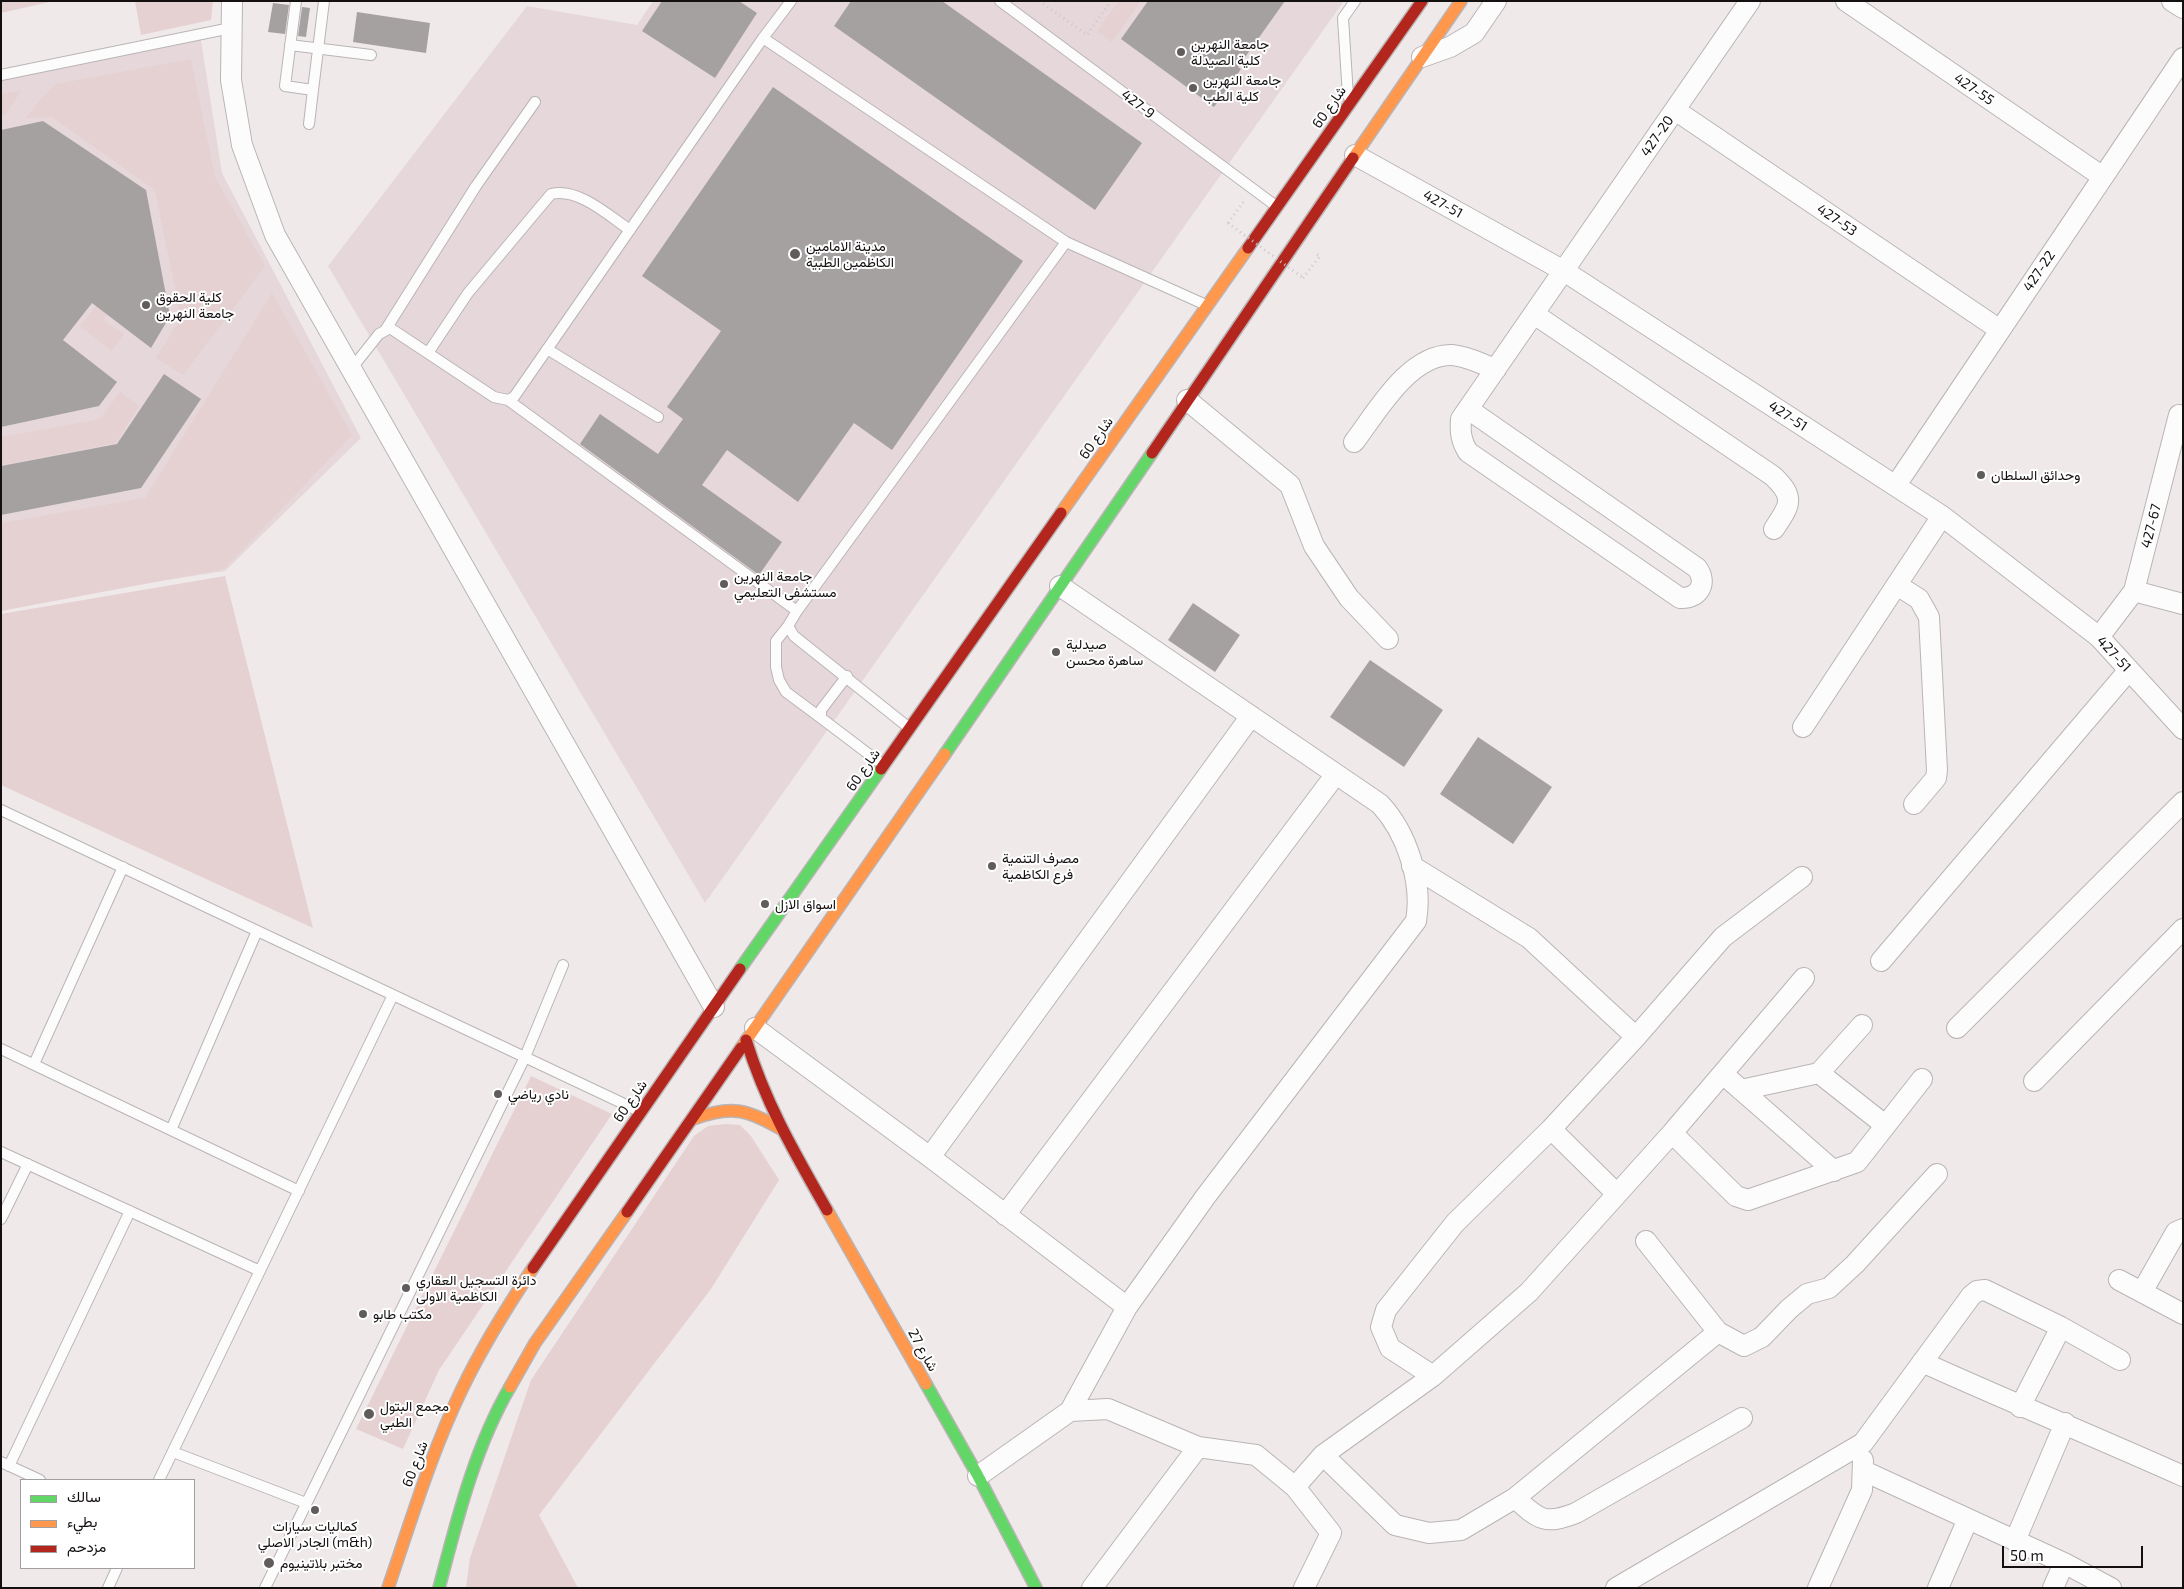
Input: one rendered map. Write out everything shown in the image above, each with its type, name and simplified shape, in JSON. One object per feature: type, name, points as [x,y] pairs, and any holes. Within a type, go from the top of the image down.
[{"type":"street","points":[[232,1],[231,80],[242,145],[275,235],[714,1007]]},
{"type":"street","name":"شارع 60","points":[[388,1588],[431,1462],[462,1389],[507,1308],[640,1111],[1422,1]]},
{"type":"street","points":[[439,1588],[460,1507],[496,1410],[535,1343],[850,893],[1461,1]]},
{"type":"street","points":[[1422,57],[1450,47],[1474,33],[1496,1]]},
{"type":"street","name":"427-20","points":[[1468,410],[1697,568],[1701,574],[1702,585],[1697,594],[1688,599],[1680,598],[1468,452],[1462,443],[1460,430],[1461,419],[1750,1]]},
{"type":"street","name":"427-55","points":[[1846,1],[2103,177]]},
{"type":"street","points":[[2172,1],[2183,8]]},
{"type":"street","name":"427-22","points":[[1896,485],[2183,58]]},
{"type":"street","name":"427-53","points":[[1675,110],[2000,330]]},
{"type":"street","name":"427-51","points":[[1354,155],[1564,271],[1942,516],[2099,637],[2183,729]]},
{"type":"street","points":[[1534,314],[1773,476],[1784,487],[1790,498],[1789,507],[1774,529]]},
{"type":"street","points":[[1354,442],[1410,370],[1424,362],[1450,355],[1465,357],[1496,370]]},
{"type":"street","points":[[1187,400],[1290,485],[1314,546],[1349,598],[1388,639]]},
{"type":"street","name":"427-67","points":[[2134,591],[2179,415],[2183,416]]},
{"type":"street","points":[[1803,727],[1942,516]]},
{"type":"street","points":[[1897,584],[1919,599],[1929,617],[1937,770],[1936,778],[1914,804]]},
{"type":"street","points":[[978,1476],[1070,1411],[1127,1307],[1206,1196],[1416,921],[1418,894],[1412,866],[1400,831],[1380,804],[1060,586]]},
{"type":"street","points":[[2099,637],[2134,591],[2183,604]]},
{"type":"street","points":[[1882,962],[2129,670]]},
{"type":"street","points":[[930,1157],[1251,716]]},
{"type":"street","points":[[1004,1215],[1336,774]]},
{"type":"street","points":[[1957,1028],[2183,802]]},
{"type":"street","points":[[1412,866],[1530,938],[1636,1037]]},
{"type":"street","points":[[1433,1376],[1390,1348],[1381,1327],[1386,1310],[1455,1223],[1550,1129],[1636,1037],[1724,937],[1802,877]]},
{"type":"street","points":[[2034,1080],[2183,929]]},
{"type":"street","points":[[1295,1487],[1323,1455],[1433,1376],[1529,1292],[1672,1133],[1804,978]]},
{"type":"street","points":[[1742,1090],[1818,1074],[1862,1025]]},
{"type":"street","points":[[750,1034],[930,1157],[1127,1307]]},
{"type":"street","name":"شارع 27","points":[[750,1034],[760,1082],[781,1129],[978,1476],[1036,1588]]},
{"type":"street","points":[[1723,1074],[1834,1171]]},
{"type":"street","points":[[1818,1074],[1885,1126]]},
{"type":"street","points":[[1672,1133],[1736,1196],[1748,1200],[1857,1162],[1922,1079]]},
{"type":"street","name":"شارع 27","points":[[693,1118],[717,1109],[740,1109],[759,1114],[781,1129]]},
{"type":"street","points":[[1550,1129],[1617,1194]]},
{"type":"street","points":[[1646,1241],[1718,1332],[1744,1346],[1762,1338],[1789,1308],[1807,1294],[1829,1288],[1856,1264],[1937,1174]]},
{"type":"street","points":[[2142,1292],[2176,1232],[2183,1229]]},
{"type":"street","points":[[2119,1280],[2183,1314]]},
{"type":"street","points":[[1616,1588],[1863,1443],[1971,1296],[1977,1291],[1985,1290],[2061,1327],[2120,1360]]},
{"type":"street","points":[[2020,1407],[2061,1327]]},
{"type":"street","points":[[1323,1455],[1395,1525],[1429,1533],[1461,1530],[1516,1498],[1718,1332]]},
{"type":"street","points":[[1922,1362],[2020,1407],[2065,1423],[2183,1476]]},
{"type":"street","points":[[1070,1411],[1108,1409],[1198,1447],[1256,1455],[1295,1487],[1331,1532],[1304,1588]]},
{"type":"street","points":[[1516,1498],[1535,1516],[1544,1520],[1557,1520],[1576,1513],[1742,1418]]},
{"type":"street","points":[[2015,1541],[2065,1423]]},
{"type":"street","points":[[1818,1588],[1862,1490],[1864,1471],[1863,1443]]},
{"type":"street","points":[[1092,1588],[1198,1447]]},
{"type":"street","points":[[1864,1471],[2064,1563],[2111,1588]]},
{"type":"street","points":[[1938,1588],[1968,1519]]},
{"type":"street","points":[[2053,1588],[2064,1563]]},
{"type":"lane","points":[[296,1],[285,86],[313,90]]},
{"type":"lane","points":[[309,124],[324,1]]},
{"type":"lane","points":[[508,400],[514,397],[763,38],[791,1]]},
{"type":"lane","name":"427-9","points":[[1000,1],[1277,207]]},
{"type":"lane","points":[[1348,106],[1348,74],[1342,30],[1343,18],[1356,1]]},
{"type":"lane","points":[[1,75],[231,28]]},
{"type":"lane","points":[[763,38],[1066,242],[1208,306]]},
{"type":"lane","points":[[290,45],[371,55]]},
{"type":"lane","points":[[352,368],[386,329],[471,194],[534,102]]},
{"type":"lane","points":[[428,352],[468,293],[552,194],[559,192],[586,200],[630,230]]},
{"type":"lane","points":[[884,766],[786,692],[779,680],[776,667],[776,641],[1066,242]]},
{"type":"lane","points":[[386,329],[394,330],[494,397],[508,400],[797,611]]},
{"type":"lane","points":[[547,349],[658,416]]},
{"type":"lane","points":[[788,626],[794,636],[910,729]]},
{"type":"lane","points":[[821,718],[821,710],[846,676]]},
{"type":"lane","points":[[1,810],[640,1111]]},
{"type":"lane","points":[[34,1064],[123,867]]},
{"type":"lane","points":[[172,1130],[257,931]]},
{"type":"lane","points":[[265,1588],[525,1057],[563,965]]},
{"type":"lane","points":[[160,1479],[393,995]]},
{"type":"lane","points":[[1,1049],[299,1191]]},
{"type":"lane","points":[[1,1152],[260,1271]]},
{"type":"lane","points":[[1,1219],[28,1164]]},
{"type":"lane","points":[[38,1479],[5,1464],[130,1211]]},
{"type":"lane","points":[[173,1452],[306,1503]]},
{"type":"lane","points":[[108,1588],[117,1569]]},
{"type":"path","points":[[1039,1],[1087,35],[1111,1]]},
{"type":"path","points":[[1246,198],[1228,223],[1303,278],[1320,256]]},
{"type":"shaded area","points":[[1,1],[54,1],[1,13]]},
{"type":"shaded area","points":[[135,1],[213,1],[211,20],[141,35]]},
{"type":"shaded area","name":"جامعة النهرين مستشفى التعليمي","points":[[653,1],[1344,1],[705,903],[328,266],[527,6],[637,25]]},
{"type":"shaded area","points":[[1119,1],[1141,1],[1112,42],[1097,31]]},
{"type":"shaded area","name":"كلية الحقوق جامعة النهرين","points":[[200,34],[222,173],[361,438],[225,571],[1,606],[1,75]]},
{"type":"shaded area","points":[[191,59],[215,177],[265,266],[183,375],[156,358],[181,318],[155,190],[52,117],[26,118],[38,102],[56,84]]},
{"type":"shaded area","points":[[21,91],[6,114],[1,117],[1,94]]},
{"type":"shaded area","points":[[272,293],[352,435],[224,569],[1,611],[1,523],[145,498]]},
{"type":"shaded area","points":[[112,304],[103,320],[124,334],[112,351],[80,326],[97,305]]},
{"type":"shaded area","points":[[120,392],[139,406],[116,443],[1,465],[1,437],[100,419]]},
{"type":"shaded area","points":[[225,576],[313,928],[1,785],[1,614]]},
{"type":"shaded area","points":[[531,1076],[612,1114],[439,1370],[403,1449],[356,1429]]},
{"type":"shaded area","points":[[740,1125],[751,1136],[779,1180],[711,1289],[539,1515],[578,1588],[466,1588],[470,1558],[531,1380],[694,1136],[708,1126]]},
{"type":"building","points":[[662,1],[739,1],[757,13],[715,78],[642,31]]},
{"type":"building","points":[[851,1],[942,1],[1142,143],[1095,210],[834,26]]},
{"type":"building","points":[[1148,1],[1285,1],[1238,67],[1241,69],[1214,107],[1121,39]]},
{"type":"building","points":[[273,3],[289,5],[285,34],[268,32]]},
{"type":"building","points":[[302,7],[310,8],[306,37],[298,36]]},
{"type":"building","points":[[357,12],[430,23],[426,53],[353,42]]},
{"type":"building","points":[[773,87],[1023,261],[892,450],[854,423],[798,502],[727,450],[702,485],[782,542],[759,575],[580,444],[600,414],[658,454],[683,419],[667,407],[721,331],[642,276]]},
{"type":"building","points":[[43,121],[146,190],[170,316],[151,348],[92,303],[63,340],[117,382],[99,406],[1,427],[1,130]]},
{"type":"building","points":[[164,374],[201,399],[141,488],[1,515],[1,466],[117,444]]},
{"type":"building","points":[[1193,603],[1240,635],[1215,672],[1168,640]]},
{"type":"building","points":[[1370,660],[1443,710],[1404,767],[1330,717]]},
{"type":"building","points":[[1478,737],[1552,787],[1513,844],[1440,794]]},
{"type":"traffic: fast","points":[[945,754],[1152,453]]},
{"type":"traffic: fast","points":[[740,969],[881,769]]},
{"type":"traffic: fast","points":[[926,1384],[978,1476],[1036,1588]]},
{"type":"traffic: fast","points":[[439,1588],[476,1460],[497,1411],[510,1387]]},
{"type":"traffic: slow","points":[[1353,158],[1461,1]]},
{"type":"traffic: slow","points":[[1061,513],[1248,248]]},
{"type":"traffic: slow","points":[[741,1048],[945,754]]},
{"type":"traffic: slow","points":[[693,1119],[718,1112],[739,1111],[758,1117],[781,1129]]},
{"type":"traffic: slow","points":[[827,1210],[926,1384]]},
{"type":"traffic: slow","points":[[510,1387],[535,1343],[627,1212]]},
{"type":"traffic: slow","points":[[388,1588],[422,1487],[451,1413],[486,1343],[533,1268]]},
{"type":"traffic: jam","points":[[1248,248],[1422,1]]},
{"type":"traffic: jam","points":[[1152,453],[1353,158]]},
{"type":"traffic: jam","points":[[881,769],[1061,513]]},
{"type":"traffic: jam","points":[[533,1268],[740,969]]},
{"type":"traffic: jam","points":[[746,1040],[772,1107],[792,1148],[827,1210]]},
{"type":"traffic: jam","points":[[627,1212],[741,1048]]},
{"type":"place","name":"جامعة النهرين كلية الصيدلة","points":[[1181,52]]},
{"type":"place","name":"جامعة النهرين كلية الطب","points":[[1193,88]]},
{"type":"place","name":"مدينة الامامين الكاظمين الطبية","points":[[795,254]]},
{"type":"place","name":"كلية الحقوق جامعة النهرين","points":[[146,305]]},
{"type":"place","name":"وحدائق السلطان","points":[[1981,475]]},
{"type":"place","name":"جامعة النهرين مستشفى التعليمي","points":[[724,584]]},
{"type":"place","name":"صيدلية ساهرة محسن","points":[[1056,652]]},
{"type":"place","name":"مصرف التنمية فرع الكاظمية","points":[[992,866]]},
{"type":"place","name":"اسواق الازل","points":[[765,904]]},
{"type":"place","name":"نادي رياضي","points":[[498,1094]]},
{"type":"place","name":"دائرة التسجيل العقاري الكاظمية الاولى","points":[[406,1288]]},
{"type":"place","name":"مكتب طابو","points":[[363,1314]]},
{"type":"place","name":"مجمع البتول الطبي","points":[[369,1414]]},
{"type":"place","name":"كماليات سيارات الجادر الاصلي (m&h)","points":[[315,1510]]},
{"type":"place","name":"مختبر بلاتينيوم","points":[[269,1563]]}]
